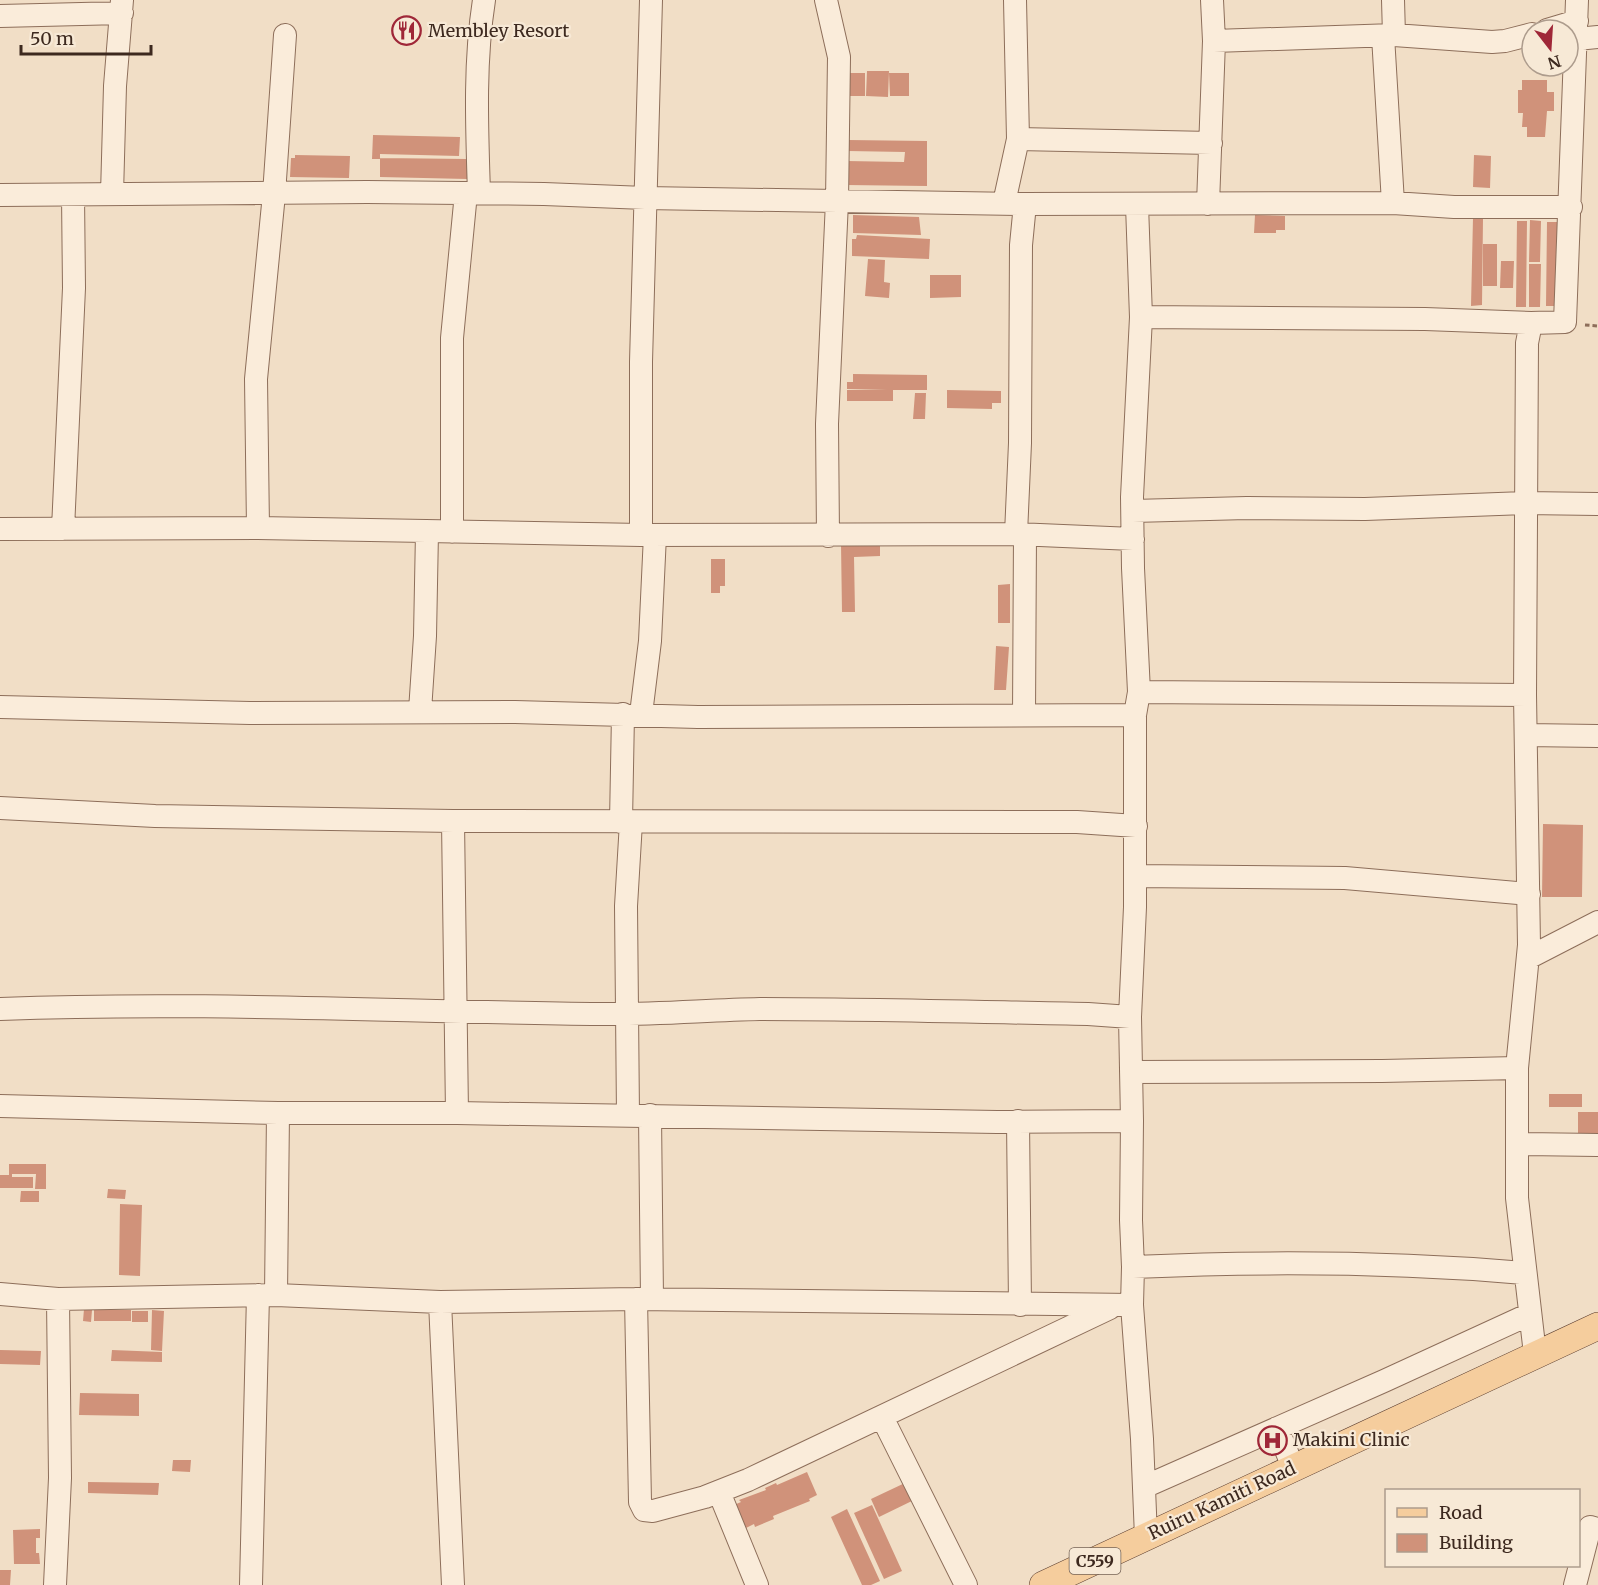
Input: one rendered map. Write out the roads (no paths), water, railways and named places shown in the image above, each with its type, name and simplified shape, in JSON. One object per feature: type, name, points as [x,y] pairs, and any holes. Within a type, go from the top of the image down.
[{"type":"main road","name":"Ruiru Kamiti Road","points":[[1043,1585],[1598,1326]]},
{"type":"street","points":[[452,532],[452,338],[472,193],[484,0]]},
{"type":"street","points":[[651,0],[641,362],[650,641],[632,714],[626,822],[626,1015],[639,1115],[644,1299],[640,1502],[644,1510],[653,1511],[748,1480],[1124,1305]]},
{"type":"street","points":[[826,0],[839,57],[837,201],[827,424],[828,536]]},
{"type":"street","points":[[1015,0],[1017,139],[1015,204],[1021,245],[1020,443],[1024,715]]},
{"type":"street","points":[[1208,204],[1214,41],[1212,0]]},
{"type":"street","points":[[1393,0],[1389,36],[1393,204]]},
{"type":"street","points":[[0,16],[122,6],[115,86],[112,194]]},
{"type":"street","points":[[1141,317],[1565,322],[1582,24]]},
{"type":"street","points":[[258,528],[256,379],[274,194],[285,35]]},
{"type":"street","points":[[1214,41],[1389,36],[1492,42],[1520,37]]},
{"type":"street","points":[[1017,139],[1210,143]]},
{"type":"street","points":[[0,195],[472,193],[1015,204],[1393,204],[1454,207],[1571,207]]},
{"type":"street","points":[[63,530],[75,288],[73,195]]},
{"type":"street","points":[[1137,205],[1141,317],[1132,511],[1139,692],[1135,715],[1136,826],[1130,1017],[1133,1267],[1124,1305],[1144,1487],[1146,1537]]},
{"type":"street","points":[[1531,322],[1527,344],[1524,503],[1527,586],[1525,695],[1528,958],[1517,1068],[1517,1198],[1535,1354]]},
{"type":"street","points":[[1132,511],[1247,508],[1365,509],[1524,503],[1598,504]]},
{"type":"street","points":[[0,529],[258,528],[648,536],[1021,534],[1133,539]]},
{"type":"street","points":[[420,711],[425,636],[427,532]]},
{"type":"street","points":[[1139,692],[1525,695]]},
{"type":"street","points":[[0,707],[250,713],[420,711],[698,717],[1135,715]]},
{"type":"street","points":[[1526,735],[1598,736]]},
{"type":"street","points":[[0,808],[155,816],[626,822],[1077,822],[1136,826]]},
{"type":"street","points":[[453,820],[457,1113]]},
{"type":"street","points":[[1135,876],[1345,878],[1528,894]]},
{"type":"street","points":[[1528,958],[1598,922]]},
{"type":"street","points":[[0,1009],[84,1005],[217,1005],[626,1015],[706,1010],[829,1009],[1088,1014],[1130,1017]]},
{"type":"street","points":[[1131,1072],[1517,1068]]},
{"type":"street","points":[[0,1106],[278,1113],[639,1115],[1018,1122],[1132,1121]]},
{"type":"street","points":[[251,1585],[278,1113]]},
{"type":"street","points":[[1018,1122],[1020,1305]]},
{"type":"street","points":[[1517,1144],[1598,1145]]},
{"type":"street","points":[[1133,1267],[1205,1263],[1305,1263],[1448,1266],[1524,1273]]},
{"type":"street","points":[[0,1294],[58,1299],[267,1295],[440,1302],[644,1299],[1124,1305]]},
{"type":"street","points":[[55,1585],[60,1478],[58,1299]]},
{"type":"street","points":[[440,1302],[453,1585]]},
{"type":"street","points":[[1144,1487],[1530,1314]]},
{"type":"street","points":[[882,1417],[966,1585]]},
{"type":"street","points":[[1277,1428],[1293,1467]]},
{"type":"street","points":[[719,1491],[757,1585]]},
{"type":"street","points":[[1580,1566],[1590,1527],[1598,1529]]},
{"type":"street","points":[[1575,1585],[1580,1567]]},
{"type":"place","name":"Membley Resort","points":[[407,31]]},
{"type":"place","name":"Makini Clinic","points":[[1272,1440]]}]
